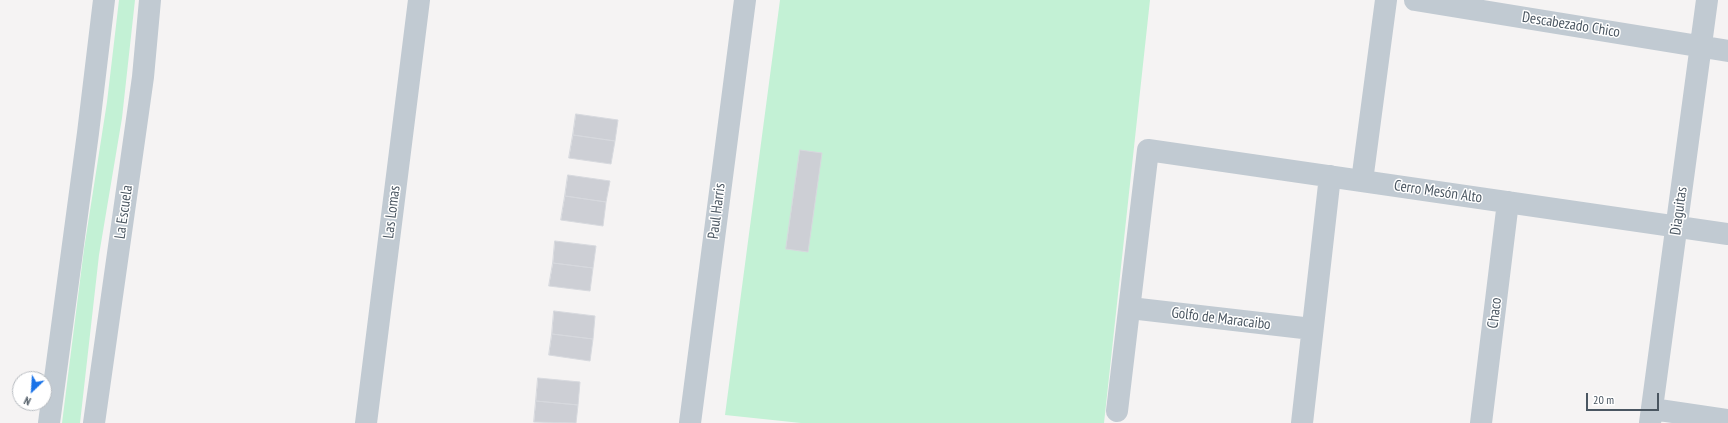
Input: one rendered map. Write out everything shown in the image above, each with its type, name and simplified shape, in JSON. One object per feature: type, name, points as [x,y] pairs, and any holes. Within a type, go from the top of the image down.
[{"type":"street","points":[[48,423],[87,141],[104,0]]},
{"type":"street","name":"La Escuela","points":[[94,423],[143,77],[150,0]]},
{"type":"street","name":"Las Lomas","points":[[366,423],[419,0]]},
{"type":"street","name":"Paul Harris","points":[[690,423],[745,0]]},
{"type":"street","points":[[1362,181],[1386,0]]},
{"type":"street","name":"Descabezado Chico","points":[[1415,0],[1728,51]]},
{"type":"street","name":"Diaguitas","points":[[1651,416],[1708,0]]},
{"type":"street","name":"Cerro Mesón Alto","points":[[1130,308],[1148,150],[1728,234]]},
{"type":"street","points":[[1302,423],[1330,176]]},
{"type":"street","name":"Chaco","points":[[1481,423],[1508,202]]},
{"type":"street","points":[[1117,411],[1130,308]]},
{"type":"street","name":"Golfo de Maracaibo","points":[[1130,308],[1312,329]]},
{"type":"street","points":[[1651,416],[1728,420]]},
{"type":"green space","points":[[119,0],[135,0],[122,118],[99,255],[80,423],[62,423],[84,249],[107,102]]},
{"type":"green space","points":[[780,0],[1150,0],[1104,423],[801,423],[725,415]]},
{"type":"building","points":[[576,114],[618,120],[615,141],[573,135]]},
{"type":"building","points":[[573,135],[615,141],[611,164],[569,158]]},
{"type":"building","points":[[800,150],[822,153],[808,252],[786,249]]},
{"type":"building","points":[[568,175],[610,181],[606,202],[565,196]]},
{"type":"building","points":[[565,196],[606,202],[603,226],[561,220]]},
{"type":"building","points":[[555,241],[596,246],[593,268],[553,263]]},
{"type":"building","points":[[553,263],[593,268],[590,291],[549,286]]},
{"type":"building","points":[[554,311],[595,316],[593,339],[552,334]]},
{"type":"building","points":[[552,334],[593,339],[590,361],[549,355]]},
{"type":"building","points":[[538,378],[580,382],[578,405],[536,401]]},
{"type":"building","points":[[536,401],[578,405],[576,423],[534,422]]}]
